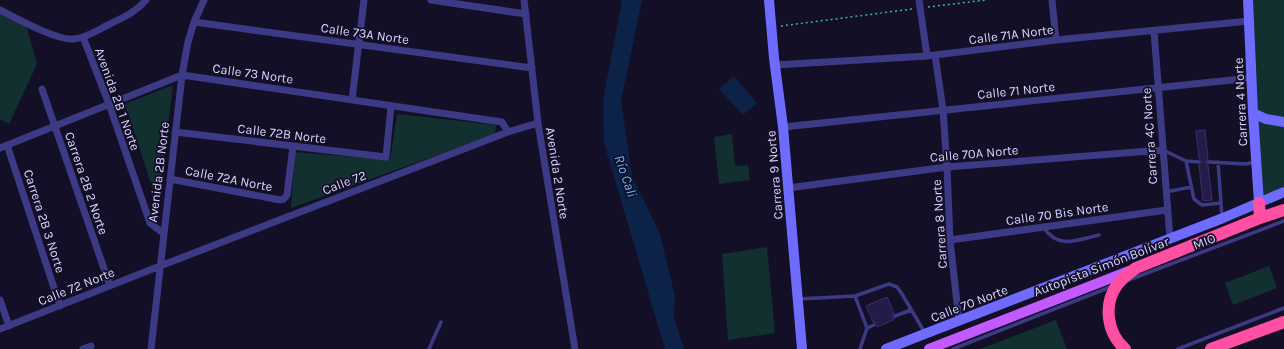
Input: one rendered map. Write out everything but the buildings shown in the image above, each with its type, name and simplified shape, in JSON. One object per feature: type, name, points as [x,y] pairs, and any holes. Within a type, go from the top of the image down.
[{"type":"highway","points":[[1259,203],[1260,218]]},
{"type":"highway","name":"Autopista Simón Bolívar","points":[[1136,268],[1260,218],[1284,210]]},
{"type":"highway","points":[[1125,349],[1117,341],[1113,334],[1109,322],[1109,310],[1117,285],[1125,276],[1136,268]]},
{"type":"highway","points":[[1211,349],[1284,322]]},
{"type":"main road","name":"Autopista Simón Bolívar","points":[[929,349],[1136,268]]},
{"type":"main road","points":[[1113,334],[1119,349]]},
{"type":"street","name":"Avenida 2B 1 Norte","points":[[146,0],[132,13],[83,37],[150,223],[163,233]]},
{"type":"street","name":"Avenida 2B Norte","points":[[151,349],[182,75],[188,42],[194,22],[204,0]]},
{"type":"street","points":[[352,100],[364,0]]},
{"type":"street","points":[[431,0],[526,14]]},
{"type":"street","name":"Avenida 2 Norte","points":[[524,0],[538,123],[575,349]]},
{"type":"street","name":"Carrera 9 Norte","points":[[769,0],[783,127],[802,349]]},
{"type":"street","points":[[919,0],[927,56]]},
{"type":"street","points":[[1052,0],[1056,40]]},
{"type":"street","name":"Carrera 4 Norte","points":[[1248,0],[1251,78],[1259,203]]},
{"type":"street","points":[[0,10],[63,39],[83,37]]},
{"type":"street","name":"Calle 71A Norte","points":[[775,65],[927,56],[1056,40],[1249,21]]},
{"type":"street","name":"Calle 73A Norte","points":[[194,22],[532,68]]},
{"type":"street","name":"Carrera 4C Norte","points":[[1154,31],[1165,192],[1170,239]]},
{"type":"street","name":"Carrera 8 Norte","points":[[935,55],[943,110],[950,240],[959,320]]},
{"type":"street","name":"Calle 73 Norte","points":[[0,148],[182,75],[502,122],[508,132]]},
{"type":"street","name":"Calle 71 Norte","points":[[783,127],[1251,78]]},
{"type":"street","name":"Carrera 2B 2 Norte","points":[[42,89],[110,286]]},
{"type":"street","name":"Calle 72B Norte","points":[[175,132],[386,157],[391,106]]},
{"type":"street","points":[[1253,113],[1266,119],[1284,122]]},
{"type":"street","name":"Calle 72","points":[[160,266],[508,132],[538,123]]},
{"type":"street","name":"Carrera 2B 3 Norte","points":[[7,145],[60,306]]},
{"type":"street","name":"Calle 72A Norte","points":[[170,179],[280,200],[284,199],[287,195],[293,146]]},
{"type":"street","name":"Calle 70A Norte","points":[[788,188],[947,167],[1163,150]]},
{"type":"street","name":"Calle 70 Norte","points":[[886,349],[1170,239],[1284,192]]},
{"type":"street","name":"Calle 70 Bis Norte","points":[[950,240],[1042,226],[1167,210]]},
{"type":"street","name":"Calle 72 Norte","points":[[0,329],[160,266]]},
{"type":"street","points":[[0,300],[9,326]]},
{"type":"street","points":[[83,349],[90,346]]},
{"type":"lane","points":[[1163,150],[1186,161],[1199,162]]},
{"type":"lane","points":[[1186,161],[1194,199],[1202,205],[1221,203]]},
{"type":"lane","points":[[1208,162],[1246,164],[1256,162]]},
{"type":"lane","points":[[1218,162],[1222,218]]},
{"type":"lane","points":[[1165,192],[1191,187]]},
{"type":"lane","name":"MIO","points":[[953,349],[1284,221]]},
{"type":"lane","points":[[1042,226],[1046,232],[1059,241],[1065,243],[1099,235]]},
{"type":"lane","points":[[797,299],[855,296],[889,284],[897,287],[925,334]]},
{"type":"lane","points":[[855,296],[867,328],[860,349]]},
{"type":"lane","points":[[1178,349],[1284,308]]},
{"type":"lane","points":[[895,316],[911,310]]},
{"type":"lane","points":[[430,349],[441,322]]},
{"type":"lane","points":[[867,328],[874,325]]},
{"type":"path","points":[[771,27],[986,0]]},
{"type":"green space","points":[[1248,0],[1284,0],[1284,192],[1259,203]]},
{"type":"green space","points":[[0,10],[25,21],[37,64],[9,124],[0,119]]},
{"type":"green space","points":[[173,85],[158,205],[125,104]]},
{"type":"green space","points":[[397,114],[496,125],[495,134],[291,208],[295,152],[390,160]]},
{"type":"green space","points":[[732,134],[735,166],[748,165],[750,180],[719,184],[714,137]]},
{"type":"green space","points":[[767,247],[775,333],[728,340],[722,254]]},
{"type":"green space","points":[[1269,266],[1277,288],[1233,305],[1225,283]]},
{"type":"green space","points":[[1056,320],[1067,349],[980,349]]},
{"type":"water","name":"Río Cali","points":[[622,0],[642,0],[621,101],[632,176],[660,234],[675,296],[674,317],[684,349],[665,349],[604,143],[603,100]]},
{"type":"water","points":[[734,76],[757,103],[743,115],[719,89]]}]
